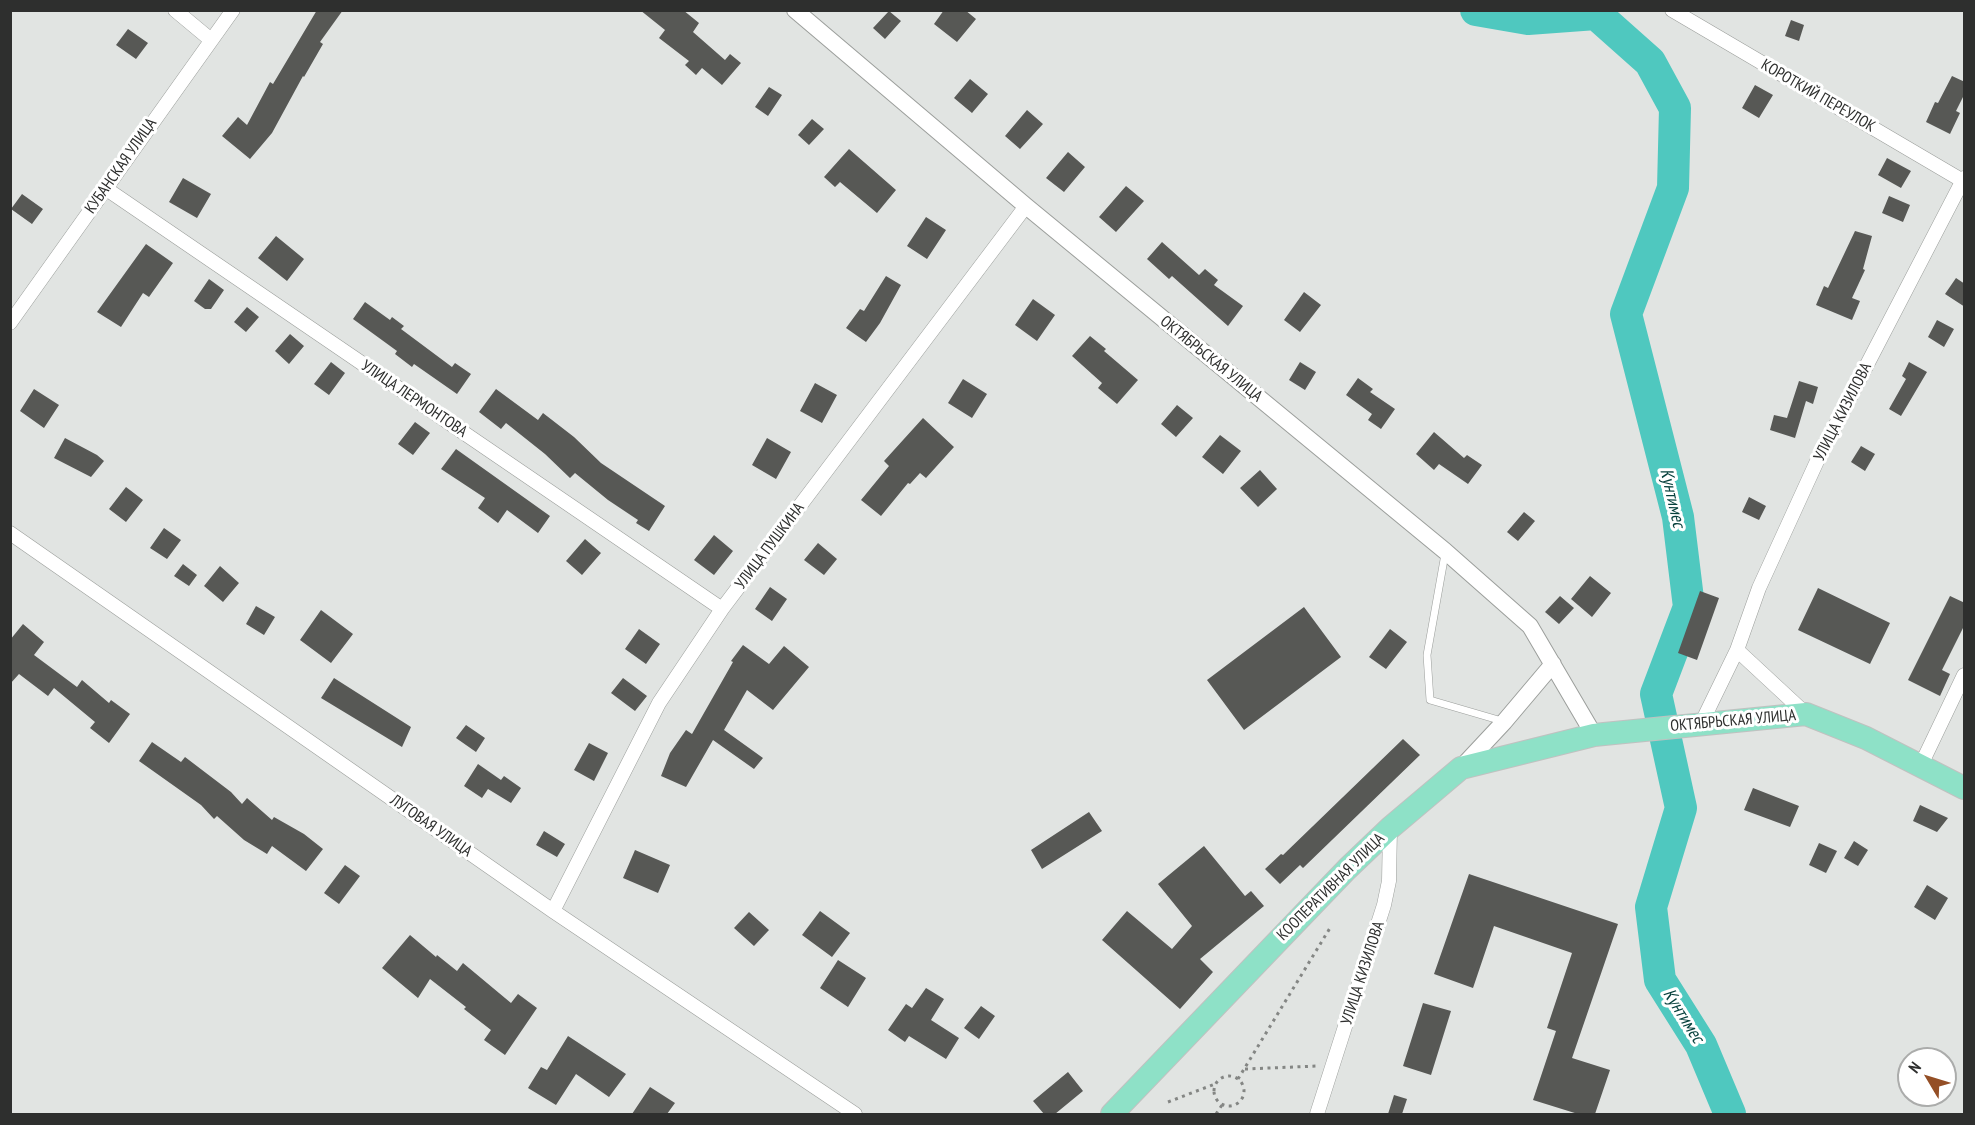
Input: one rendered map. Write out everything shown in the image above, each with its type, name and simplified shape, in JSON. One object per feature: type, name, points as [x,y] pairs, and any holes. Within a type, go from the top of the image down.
[{"type":"main road","name":"ОКТЯБРЬСКАЯ УЛИЦА","points":[[1461,768],[1594,735],[1806,714],[1866,738],[1965,788]]},
{"type":"main road","name":"КООПЕРАТИВНАЯ УЛИЦА","points":[[1112,1114],[1347,869],[1390,828],[1461,768]]},
{"type":"street","points":[[175,10],[211,40]]},
{"type":"street","name":"КУБАНСКАЯ УЛИЦА","points":[[10,323],[233,10]]},
{"type":"street","name":"ОКТЯБРЬСКАЯ УЛИЦА","points":[[795,10],[1026,206],[1445,551],[1530,626],[1594,735]]},
{"type":"street","name":"КОРОТКИЙ ПЕРЕУЛОК","points":[[1672,10],[1964,180]]},
{"type":"street","name":"УЛИЦА КИЗИЛОВА","points":[[1701,724],[1737,650],[1759,588],[1818,459],[1964,180]]},
{"type":"street","name":"УЛИЦА ЛЕРМОНТОВА","points":[[105,189],[722,609]]},
{"type":"street","name":"УЛИЦА ПУШКИНА","points":[[553,911],[659,703],[722,609],[1026,206]]},
{"type":"street","name":"ЛУГОВАЯ УЛИЦА","points":[[10,533],[553,911],[855,1114]]},
{"type":"street","points":[[1737,650],[1806,714]]},
{"type":"street","name":"КООПЕРАТИВНАЯ УЛИЦА","points":[[1461,768],[1553,664]]},
{"type":"street","points":[[1920,766],[1965,675]]},
{"type":"street","name":"УЛИЦА КИЗИЛОВА","points":[[1317,1114],[1384,905],[1389,880],[1390,828]]},
{"type":"lane","points":[[1445,551],[1427,655],[1430,700],[1504,722]]},
{"type":"path","points":[[1238,1079],[1330,928]]},
{"type":"path","points":[[1245,1069],[1333,1065]]},
{"type":"path","points":[[1168,1102],[1229,1076],[1238,1079],[1244,1087],[1243,1097],[1232,1106],[1222,1105],[1218,1102],[1214,1092],[1217,1083]]},
{"type":"path","points":[[1216,1114],[1222,1105]]},
{"type":"building","points":[[317,10],[343,10],[320,42],[323,44],[272,133],[250,159],[222,136],[238,117],[247,125],[270,82],[273,84]]},
{"type":"building","points":[[640,10],[683,10],[699,23],[693,32],[725,60],[730,54],[741,63],[722,85],[702,68],[696,75],[685,65],[689,61],[659,38],[665,30]]},
{"type":"building","points":[[944,10],[965,10],[976,19],[957,42],[934,24]]},
{"type":"building","points":[[889,11],[901,21],[885,39],[873,28]]},
{"type":"building","points":[[1791,20],[1804,25],[1799,41],[1785,36]]},
{"type":"building","points":[[128,29],[148,43],[136,59],[116,45]]},
{"type":"building","points":[[1952,76],[1965,82],[1965,93],[1956,111],[1960,113],[1950,134],[1926,122],[1935,102],[1938,103]]},
{"type":"building","points":[[970,79],[988,94],[972,113],[954,98]]},
{"type":"building","points":[[1755,85],[1773,95],[1759,118],[1742,108]]},
{"type":"building","points":[[769,87],[782,95],[768,116],[755,107]]},
{"type":"building","points":[[1027,110],[1043,124],[1020,149],[1005,136]]},
{"type":"building","points":[[812,119],[824,129],[809,145],[798,135]]},
{"type":"building","points":[[849,149],[896,190],[877,213],[840,182],[835,187],[824,177]]},
{"type":"building","points":[[1068,152],[1085,167],[1064,192],[1046,178]]},
{"type":"building","points":[[1887,158],[1911,171],[1901,188],[1878,175]]},
{"type":"building","points":[[183,178],[211,194],[197,218],[169,202]]},
{"type":"building","points":[[1126,186],[1144,201],[1116,232],[1099,217]]},
{"type":"building","points":[[22,194],[43,209],[32,224],[11,209]]},
{"type":"building","points":[[1889,196],[1910,205],[1903,222],[1882,213]]},
{"type":"building","points":[[926,217],[946,230],[927,259],[907,246]]},
{"type":"building","points":[[1855,231],[1872,236],[1863,269],[1865,270],[1852,298],[1860,301],[1852,320],[1816,305],[1824,286],[1828,288]]},
{"type":"building","points":[[276,236],[304,259],[287,281],[258,258]]},
{"type":"building","points":[[1162,242],[1199,275],[1205,269],[1218,280],[1214,285],[1243,306],[1228,326],[1172,276],[1169,279],[1147,259]]},
{"type":"building","points":[[146,244],[173,263],[149,297],[143,293],[121,327],[97,312]]},
{"type":"building","points":[[886,276],[901,285],[880,323],[866,342],[846,328],[860,309],[864,311]]},
{"type":"building","points":[[1956,278],[1965,284],[1965,307],[1945,294]]},
{"type":"building","points":[[209,279],[224,290],[211,309],[205,309],[194,301]]},
{"type":"building","points":[[1304,292],[1321,305],[1300,332],[1284,320]]},
{"type":"building","points":[[1033,299],[1055,315],[1037,341],[1015,325]]},
{"type":"building","points":[[365,302],[390,320],[392,317],[404,326],[401,329],[452,367],[455,363],[471,374],[457,394],[414,364],[412,367],[395,354],[397,351],[353,319]]},
{"type":"building","points":[[247,307],[259,317],[246,332],[234,322]]},
{"type":"building","points":[[1937,320],[1954,329],[1944,347],[1928,337]]},
{"type":"building","points":[[290,334],[304,346],[289,364],[275,351]]},
{"type":"building","points":[[1090,336],[1138,380],[1117,404],[1098,388],[1102,383],[1072,356]]},
{"type":"building","points":[[331,362],[345,373],[329,395],[314,384]]},
{"type":"building","points":[[1300,362],[1316,372],[1305,390],[1289,380]]},
{"type":"building","points":[[1909,362],[1927,372],[1901,416],[1889,409],[1906,379],[1902,376]]},
{"type":"building","points":[[1358,378],[1373,389],[1370,392],[1395,409],[1381,429],[1368,420],[1372,414],[1346,395]]},
{"type":"building","points":[[963,379],[987,394],[972,418],[948,403]]},
{"type":"building","points":[[1799,381],[1818,387],[1813,404],[1806,401],[1795,438],[1770,430],[1774,415],[1787,418]]},
{"type":"building","points":[[815,383],[837,395],[822,423],[800,411]]},
{"type":"building","points":[[34,389],[59,405],[44,428],[20,411]]},
{"type":"building","points":[[496,389],[538,420],[543,413],[574,437],[601,463],[665,506],[649,531],[636,523],[638,520],[608,500],[575,473],[570,478],[545,454],[506,423],[501,429],[479,412]]},
{"type":"building","points":[[1177,405],[1193,418],[1176,437],[1161,424]]},
{"type":"building","points":[[923,418],[954,447],[926,478],[920,473],[910,484],[908,483],[881,516],[861,500],[889,466],[884,461]]},
{"type":"building","points":[[415,422],[430,433],[413,455],[398,444]]},
{"type":"building","points":[[1434,432],[1464,458],[1467,455],[1482,465],[1468,484],[1439,464],[1434,470],[1416,454]]},
{"type":"building","points":[[1220,435],[1241,451],[1223,474],[1202,457]]},
{"type":"building","points":[[65,438],[104,461],[91,477],[54,458]]},
{"type":"building","points":[[767,438],[791,452],[776,479],[752,465]]},
{"type":"building","points":[[1861,446],[1875,454],[1865,471],[1851,462]]},
{"type":"building","points":[[456,449],[550,516],[538,533],[507,510],[498,523],[478,508],[485,498],[441,469]]},
{"type":"building","points":[[1260,470],[1277,489],[1258,507],[1240,488]]},
{"type":"building","points":[[126,487],[143,500],[126,522],[109,509]]},
{"type":"building","points":[[1749,497],[1766,506],[1759,520],[1742,512]]},
{"type":"building","points":[[1524,512],[1535,521],[1518,541],[1507,532]]},
{"type":"building","points":[[164,528],[181,540],[167,559],[150,548]]},
{"type":"building","points":[[714,535],[733,551],[714,575],[694,560]]},
{"type":"building","points":[[585,539],[601,553],[582,575],[566,561]]},
{"type":"building","points":[[818,543],[837,559],[824,575],[804,560]]},
{"type":"building","points":[[183,564],[197,575],[189,586],[174,576]]},
{"type":"building","points":[[220,566],[239,583],[223,602],[204,586]]},
{"type":"building","points":[[1590,576],[1611,593],[1592,617],[1571,599]]},
{"type":"building","points":[[770,587],[787,599],[772,621],[755,609]]},
{"type":"building","points":[[1818,588],[1890,623],[1870,664],[1798,630]]},
{"type":"building","points":[[1700,591],[1719,598],[1697,660],[1678,653]]},
{"type":"building","points":[[1560,596],[1574,608],[1559,624],[1545,612]]},
{"type":"building","points":[[1950,596],[1965,603],[1965,624],[1942,670],[1950,674],[1940,696],[1908,680]]},
{"type":"building","points":[[256,606],[275,617],[264,635],[246,624]]},
{"type":"building","points":[[1304,607],[1341,657],[1244,730],[1207,680]]},
{"type":"building","points":[[321,610],[353,634],[331,663],[300,640]]},
{"type":"building","points":[[23,624],[44,642],[34,655],[77,687],[82,680],[109,703],[111,700],[130,714],[109,743],[90,728],[95,722],[54,688],[48,696],[19,674],[10,684],[10,640]]},
{"type":"building","points":[[639,629],[660,644],[646,664],[625,649]]},
{"type":"building","points":[[1390,629],[1407,642],[1386,669],[1369,657]]},
{"type":"building","points":[[743,645],[769,664],[784,646],[809,667],[773,710],[747,690],[724,730],[763,758],[754,769],[713,740],[686,787],[661,776],[670,753],[686,730],[692,734],[733,662],[731,661]]},
{"type":"building","points":[[334,678],[411,727],[402,747],[321,698]]},
{"type":"building","points":[[623,678],[647,696],[635,711],[611,693]]},
{"type":"building","points":[[466,725],[485,738],[476,752],[456,738]]},
{"type":"building","points":[[1403,739],[1420,755],[1303,868],[1300,865],[1280,884],[1265,869],[1281,854],[1283,855]]},
{"type":"building","points":[[152,742],[181,762],[185,757],[231,792],[242,804],[247,798],[272,820],[274,817],[304,834],[323,849],[306,871],[272,846],[267,854],[244,840],[217,816],[214,819],[201,805],[139,761]]},
{"type":"building","points":[[589,743],[608,753],[594,781],[574,770]]},
{"type":"building","points":[[478,764],[501,780],[504,776],[521,788],[511,803],[488,789],[482,798],[464,786]]},
{"type":"building","points":[[1753,788],[1799,806],[1790,827],[1744,810]]},
{"type":"building","points":[[1920,805],[1948,818],[1937,832],[1913,821]]},
{"type":"building","points":[[1089,812],[1102,831],[1042,869],[1031,850]]},
{"type":"building","points":[[544,831],[565,844],[557,857],[536,845]]},
{"type":"building","points":[[1854,841],[1868,850],[1858,866],[1844,858]]},
{"type":"building","points":[[1819,843],[1837,851],[1826,873],[1809,865]]},
{"type":"building","points":[[1204,846],[1245,896],[1251,891],[1264,906],[1200,959],[1213,972],[1180,1009],[1102,940],[1127,911],[1172,949],[1192,926],[1158,884]]},
{"type":"building","points":[[635,850],[670,865],[658,893],[623,878]]},
{"type":"building","points":[[345,865],[360,876],[339,904],[324,893]]},
{"type":"building","points":[[1469,874],[1618,924],[1572,1058],[1610,1070],[1595,1114],[1578,1114],[1533,1100],[1556,1031],[1547,1028],[1572,953],[1494,926],[1473,988],[1434,974]]},
{"type":"building","points":[[1927,885],[1948,898],[1935,920],[1914,907]]},
{"type":"building","points":[[820,911],[850,933],[832,957],[802,935]]},
{"type":"building","points":[[749,912],[769,930],[754,946],[734,928]]},
{"type":"building","points":[[410,935],[457,971],[463,963],[511,1003],[518,994],[537,1008],[505,1055],[484,1040],[491,1030],[430,979],[418,998],[382,968]]},
{"type":"building","points":[[838,960],[866,978],[848,1007],[820,988]]},
{"type":"building","points":[[926,988],[944,999],[931,1020],[959,1038],[946,1059],[909,1036],[905,1042],[888,1030],[906,1004],[912,1008]]},
{"type":"building","points":[[1423,1003],[1451,1011],[1431,1075],[1403,1066]]},
{"type":"building","points":[[981,1006],[995,1016],[979,1039],[964,1028]]},
{"type":"building","points":[[568,1036],[626,1074],[609,1097],[576,1074],[556,1105],[528,1088],[541,1067],[547,1070]]},
{"type":"building","points":[[1068,1072],[1083,1091],[1055,1114],[1044,1114],[1033,1101]]},
{"type":"building","points":[[650,1087],[675,1103],[667,1114],[632,1114]]},
{"type":"building","points":[[1394,1095],[1407,1099],[1402,1114],[1388,1114]]},
{"type":"waterway","name":"Кунтимес","points":[[1476,10],[1528,19],[1596,14],[1650,62],[1675,108],[1673,188],[1626,314],[1678,517],[1689,607],[1656,694],[1681,808],[1651,907],[1660,980],[1701,1045],[1730,1114]]}]
